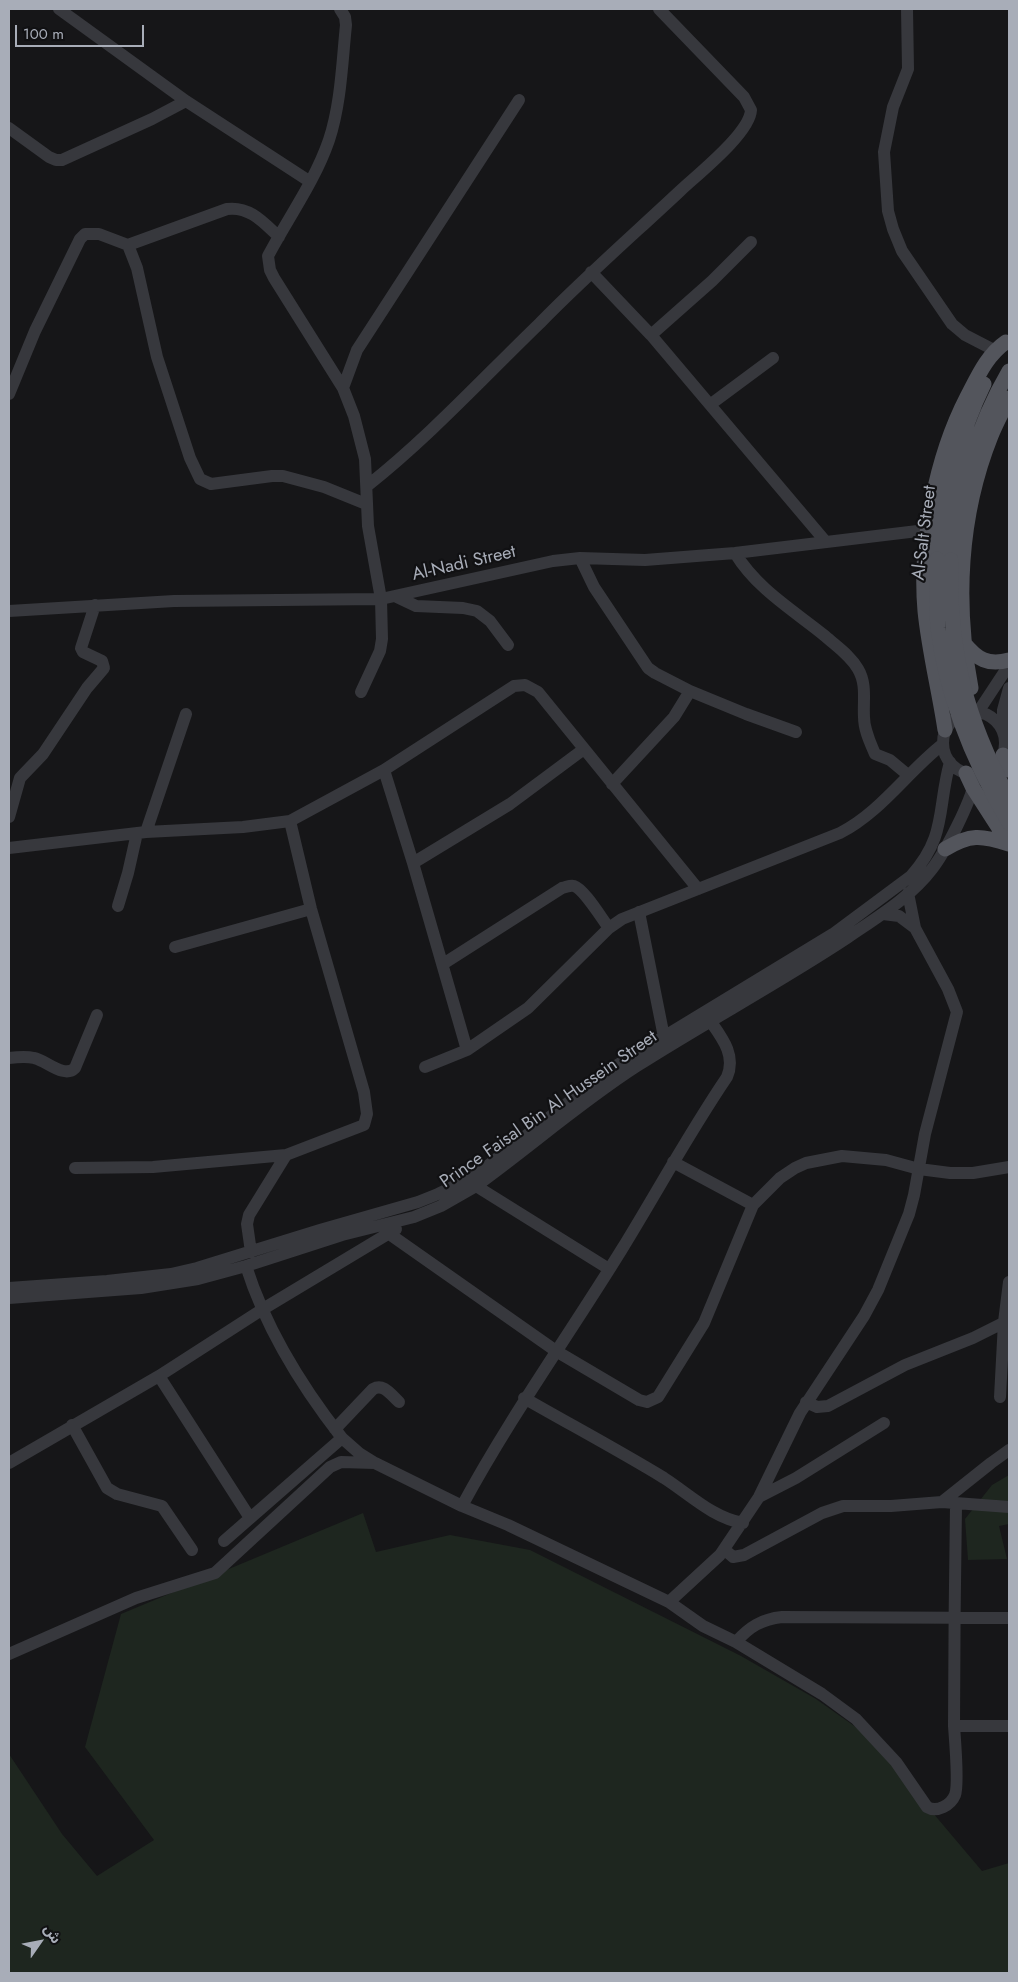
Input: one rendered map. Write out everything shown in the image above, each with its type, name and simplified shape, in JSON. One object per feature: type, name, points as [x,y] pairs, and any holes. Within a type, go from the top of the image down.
[{"type":"main road","points":[[944,737],[925,609],[926,530],[944,453],[958,415],[1003,343]]},
{"type":"main road","name":"Al-Salt Street","points":[[1003,343],[962,440],[946,498],[944,560],[938,629],[951,691],[978,762],[1009,822]]},
{"type":"main road","name":"Al-Salt Street","points":[[1009,371],[984,422],[965,477],[955,524],[944,560],[952,628],[962,685],[989,757],[1009,798]]},
{"type":"main road","points":[[977,711],[964,643],[963,561],[967,519],[976,480],[991,436],[1009,398]]},
{"type":"main road","points":[[964,643],[974,656],[983,661],[996,663],[1009,660]]},
{"type":"main road","points":[[1003,755],[1009,770]]},
{"type":"main road","points":[[972,778],[1009,844]]},
{"type":"main road","points":[[945,849],[957,842],[979,836],[989,837],[1009,844]]},
{"type":"street","points":[[59,9],[186,101],[309,181]]},
{"type":"street","points":[[340,9],[345,17],[346,25],[334,122],[328,142],[309,181],[268,256],[270,270],[343,388],[354,416],[365,459],[368,526],[381,599],[382,638],[380,651],[361,692]]},
{"type":"street","points":[[367,486],[426,436],[591,272],[636,233],[732,142],[748,124],[751,116],[751,106],[659,9]]},
{"type":"street","points":[[907,9],[908,69],[893,107],[884,152],[888,211],[893,229],[902,251],[952,324],[965,334],[1003,343]]},
{"type":"street","points":[[343,388],[357,350],[519,100]]},
{"type":"street","points":[[9,128],[49,157],[62,160],[152,119],[186,101]]},
{"type":"street","points":[[9,394],[35,332],[82,236],[88,233],[99,234],[128,245],[227,209],[239,208],[251,213],[279,237]]},
{"type":"street","points":[[651,335],[712,282],[751,242]]},
{"type":"street","points":[[128,245],[137,268],[157,357],[190,458],[200,479],[211,484],[284,476],[324,487],[366,504]]},
{"type":"street","points":[[591,272],[651,335],[826,542]]},
{"type":"street","points":[[711,404],[773,358]]},
{"type":"street","name":"Al-Nadi Street","points":[[9,611],[94,605],[231,600],[381,599],[546,563],[580,558],[645,560],[735,553],[926,530]]},
{"type":"street","points":[[735,553],[746,570],[757,582],[830,640],[851,660],[862,680],[866,730],[875,754],[890,760],[908,776]]},
{"type":"street","points":[[580,558],[594,587],[652,672],[690,691],[796,732]]},
{"type":"street","points":[[397,597],[416,606],[463,608],[477,611],[490,621],[508,645]]},
{"type":"street","points":[[9,817],[20,778],[43,754],[104,668],[102,661],[83,652],[81,648],[94,605]]},
{"type":"street","points":[[977,711],[1009,665]]},
{"type":"street","points":[[9,848],[141,832],[243,827],[290,821],[384,770],[514,686],[519,685],[532,687],[557,713],[612,784],[698,888]]},
{"type":"street","points":[[944,737],[944,750],[950,762],[972,778],[995,766],[1003,755],[1005,743],[1003,710],[1009,688]]},
{"type":"street","points":[[612,784],[674,717],[690,691]]},
{"type":"street","points":[[425,1067],[468,1050],[536,1002],[609,928],[622,919],[819,842],[853,826],[872,811],[908,776],[944,737],[953,719],[959,715],[977,711],[990,716],[1003,730]]},
{"type":"street","points":[[118,906],[141,832],[186,714]]},
{"type":"street","points":[[414,863],[510,804],[584,749]]},
{"type":"street","name":"Prince Faisal Bin Al Hussein Street","points":[[9,1298],[164,1285],[198,1279],[246,1266],[270,1252],[418,1202],[463,1182],[505,1153],[610,1069],[833,934],[912,876],[922,864],[938,833],[946,776],[950,762]]},
{"type":"street","points":[[384,770],[414,863],[468,1050]]},
{"type":"street","name":"Prince Faisal Bin Al Hussein Street","points":[[9,1288],[107,1281],[170,1274],[251,1252],[270,1252],[414,1217],[449,1202],[476,1186],[636,1066],[788,976],[883,914],[932,869],[945,849],[972,778]]},
{"type":"street","points":[[76,1168],[153,1167],[286,1155],[361,1128],[366,1121],[364,1092],[311,909],[290,821]]},
{"type":"street","points":[[443,964],[562,888],[570,886],[577,886],[609,928]]},
{"type":"street","points":[[669,1602],[725,1550],[743,1523],[759,1497],[806,1402],[864,1316],[878,1290],[909,1214],[925,1134],[956,1012],[948,989],[914,928],[908,893]]},
{"type":"street","points":[[175,947],[311,909]]},
{"type":"street","points":[[639,912],[666,1049]]},
{"type":"street","points":[[883,914],[899,916],[914,928]]},
{"type":"street","points":[[9,1058],[35,1058],[67,1072],[72,1071],[75,1068],[97,1015]]},
{"type":"street","points":[[462,1506],[524,1398],[609,1269],[727,1077],[731,1067],[725,1043],[711,1022]]},
{"type":"street","points":[[251,1252],[247,1224],[249,1215],[286,1155]]},
{"type":"street","points":[[388,1233],[556,1351],[639,1400],[647,1402],[653,1401],[658,1397],[704,1323],[754,1205],[774,1183],[795,1168],[806,1163],[842,1156],[873,1158],[919,1169],[961,1173],[1009,1167]]},
{"type":"street","points":[[673,1162],[754,1205]]},
{"type":"street","points":[[476,1186],[609,1269]]},
{"type":"street","points":[[9,1463],[159,1376],[263,1309],[414,1217]]},
{"type":"street","points":[[246,1266],[263,1309],[293,1369],[339,1434],[375,1463],[462,1506],[508,1525],[669,1602],[703,1626],[736,1642],[822,1694],[856,1719],[896,1762],[930,1809],[942,1808],[955,1796],[956,1786],[954,1726],[955,1618],[962,1487]]},
{"type":"street","points":[[1000,1397],[1009,1282]]},
{"type":"street","points":[[806,1402],[817,1406],[828,1406],[906,1365],[973,1338],[1007,1321]]},
{"type":"street","points":[[159,1376],[250,1518]]},
{"type":"street","points":[[224,1541],[311,1465],[339,1434],[373,1389],[379,1386],[383,1387],[399,1402]]},
{"type":"street","points":[[524,1398],[663,1478],[719,1516],[730,1521],[743,1523]]},
{"type":"street","points":[[759,1497],[796,1478],[884,1423]]},
{"type":"street","points":[[72,1425],[107,1488],[117,1494],[162,1506],[192,1550]]},
{"type":"street","points":[[942,1502],[1009,1450]]},
{"type":"street","points":[[9,1654],[136,1598],[213,1574],[304,1493],[330,1467],[341,1462],[375,1463]]},
{"type":"street","points":[[311,1465],[322,1474]]},
{"type":"street","points":[[725,1550],[729,1556],[744,1555],[832,1508],[843,1506],[891,1506],[942,1502],[962,1505],[1009,1507]]},
{"type":"street","points":[[736,1642],[753,1625],[772,1618],[1009,1618]]},
{"type":"street","points":[[954,1726],[1009,1726]]},
{"type":"shaded area","points":[[1009,1475],[1009,1524],[999,1526],[1007,1559],[968,1560],[965,1519],[992,1485]]},
{"type":"shaded area","points":[[363,1513],[376,1552],[450,1535],[530,1550],[741,1656],[816,1699],[867,1735],[982,1871],[1009,1863],[1009,1973],[9,1973],[9,1754],[62,1834],[97,1876],[154,1840],[85,1747],[121,1614]]}]
